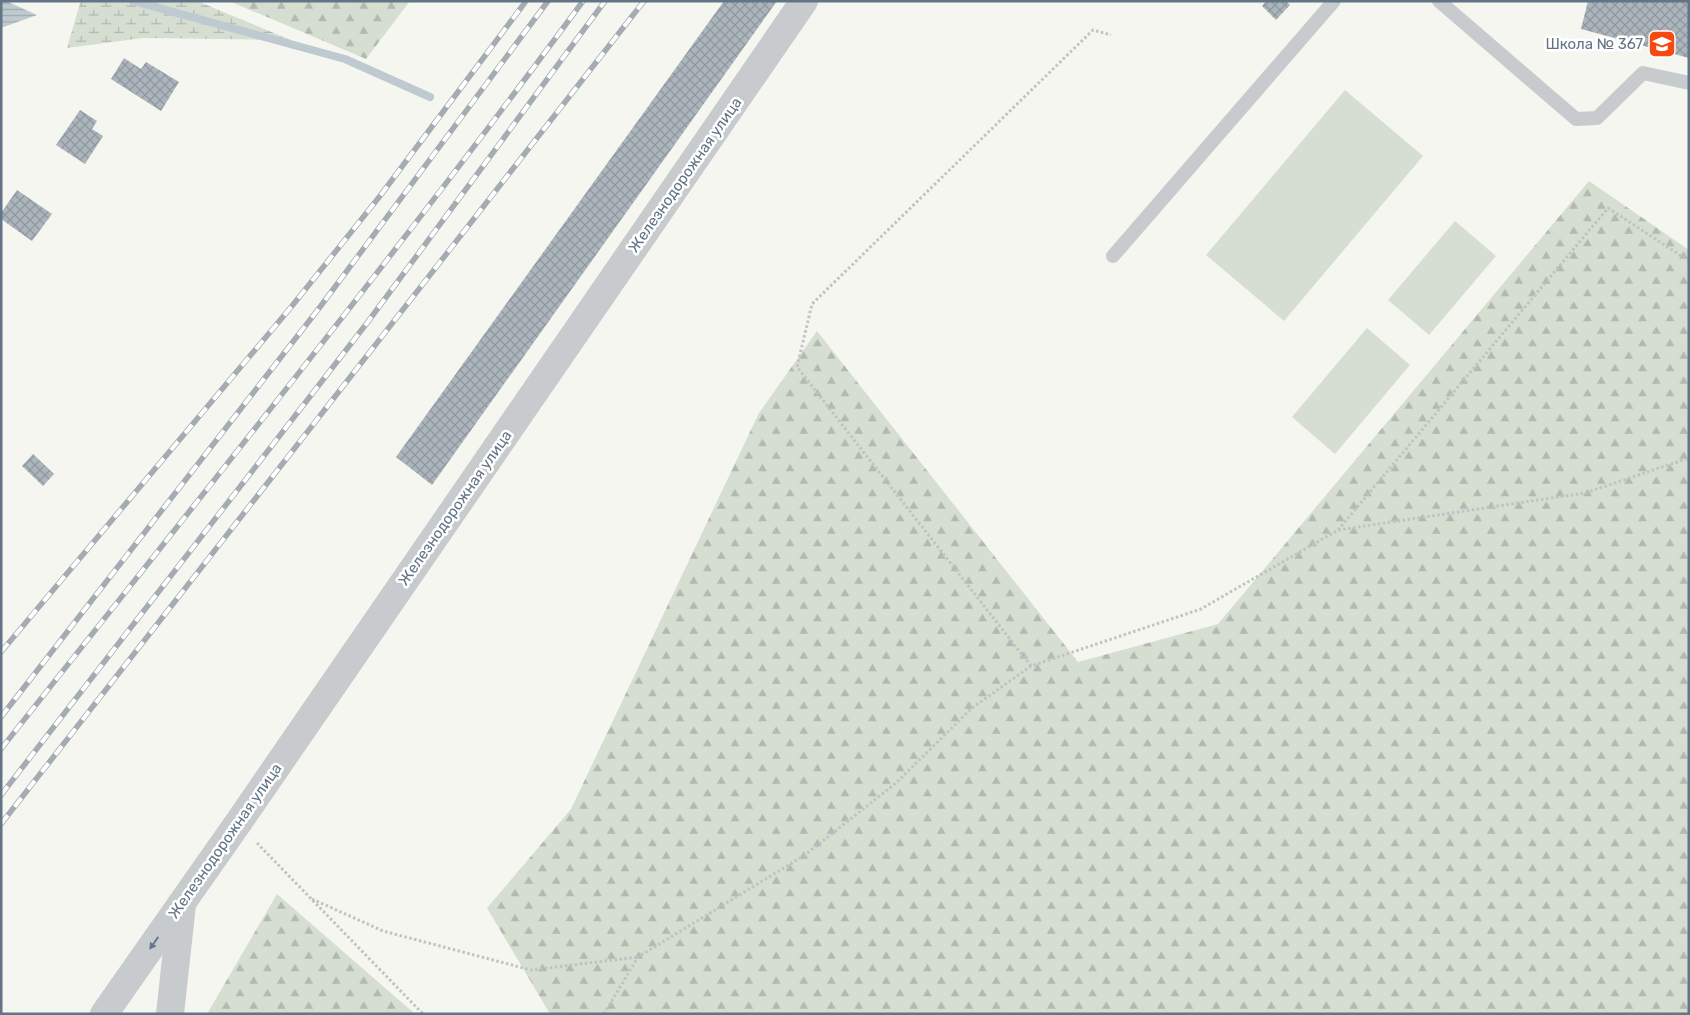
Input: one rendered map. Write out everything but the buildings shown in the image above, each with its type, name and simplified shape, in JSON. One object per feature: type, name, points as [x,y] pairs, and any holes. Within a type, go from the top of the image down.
[{"type":"street","name":"Железнодорожная улица","points":[[104,1014],[238,823],[804,1]]},
{"type":"street","points":[[170,1014],[182,903]]},
{"type":"lane","points":[[1113,256],[1334,1]]},
{"type":"lane","points":[[1438,1],[1576,119],[1598,118],[1643,72],[1689,83]]},
{"type":"path","points":[[1031,666],[797,367],[812,304],[1093,30],[1111,35]]},
{"type":"path","points":[[312,899],[383,931],[531,970],[638,957],[805,855],[896,783],[972,708],[1031,666],[1202,609],[1338,530],[1608,208],[1689,261]]},
{"type":"path","points":[[1338,530],[1585,493],[1689,458]]},
{"type":"path","points":[[238,823],[423,1014]]},
{"type":"path","points":[[604,1014],[638,957]]},
{"type":"green space","points":[[82,1],[197,1],[291,40],[143,38],[67,48]]},
{"type":"green space","points":[[229,1],[410,1],[366,59]]},
{"type":"green space","points":[[1345,90],[1423,156],[1284,321],[1206,255]]},
{"type":"green space","points":[[1589,181],[1689,250],[1689,1014],[550,1014],[487,908],[571,809],[759,413],[817,331],[1078,662],[1218,624]]},
{"type":"green space","points":[[1455,221],[1496,256],[1429,335],[1388,300]]},
{"type":"green space","points":[[1367,328],[1410,365],[1335,454],[1292,417]]},
{"type":"green space","points":[[277,894],[415,1014],[207,1014]]},
{"type":"shaded area","points":[[1,1],[6,1],[37,15],[1,28]]},
{"type":"waterway","points":[[133,1],[345,59],[430,97]]},
{"type":"railway","points":[[1,652],[292,306],[380,196],[526,1]]},
{"type":"railway","points":[[1,717],[320,307],[548,1]]},
{"type":"railway","points":[[1,749],[368,284],[583,1]]},
{"type":"railway","points":[[1,795],[367,323],[605,1]]},
{"type":"railway","points":[[1,824],[644,1]]},
{"type":"place","name":"Школа № 367","points":[[1662,44]]}]
